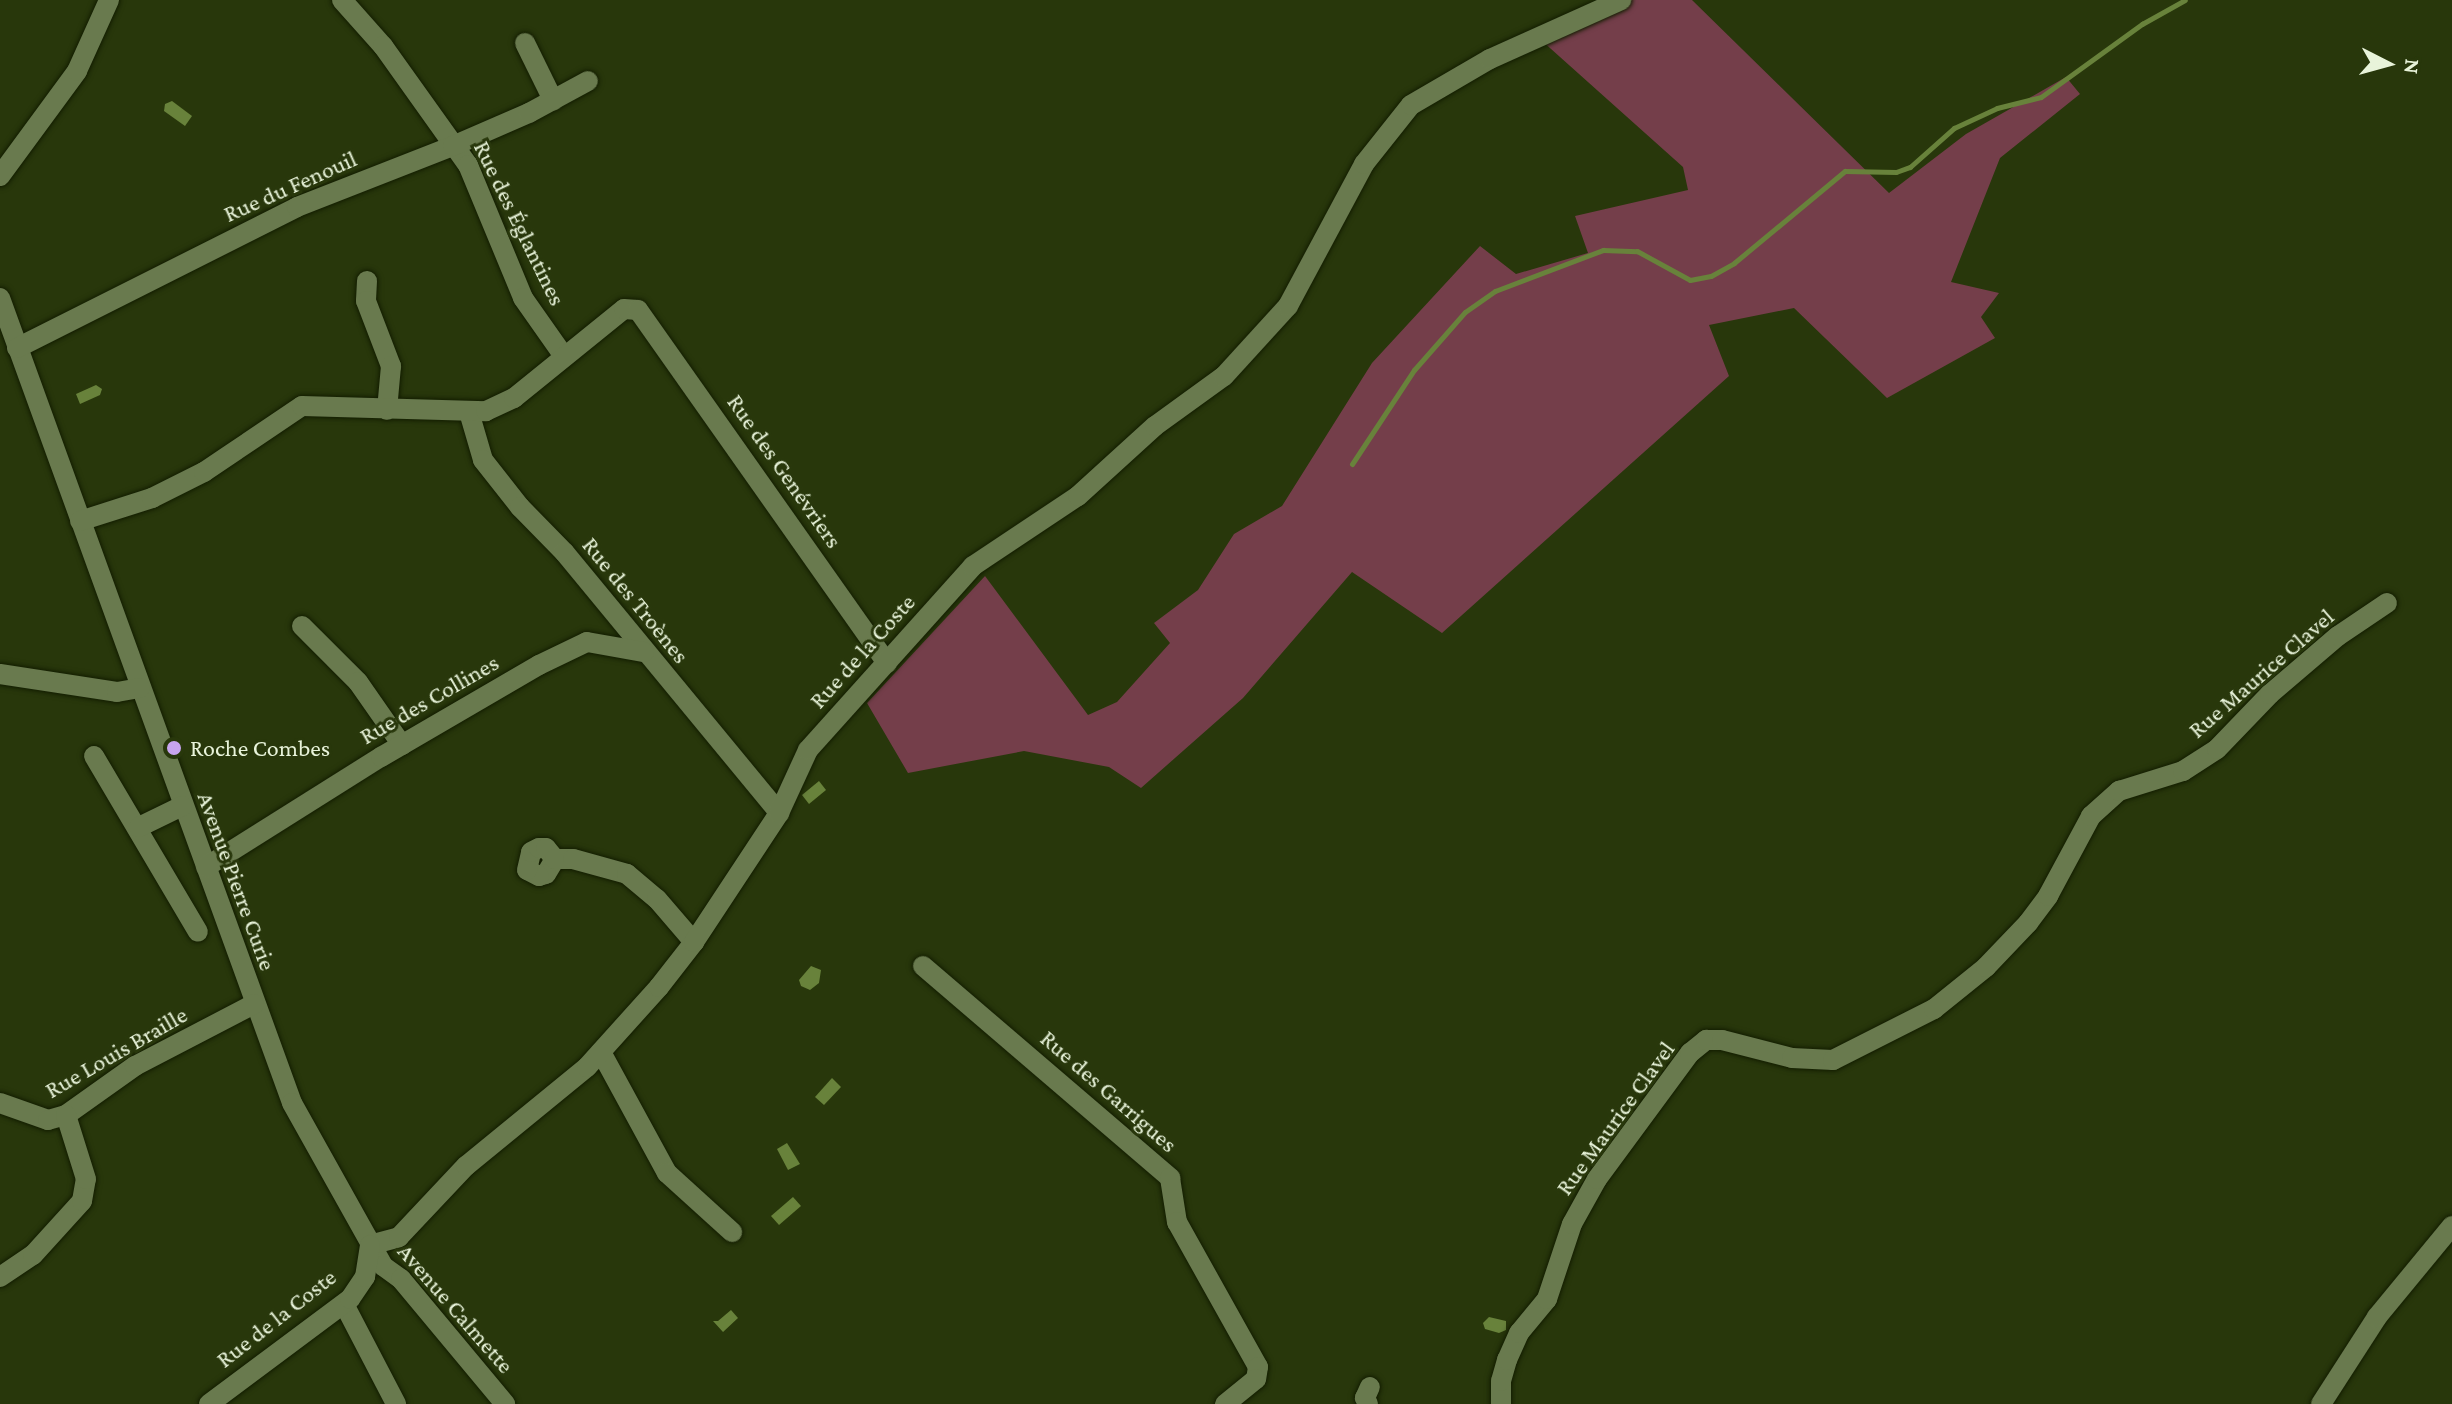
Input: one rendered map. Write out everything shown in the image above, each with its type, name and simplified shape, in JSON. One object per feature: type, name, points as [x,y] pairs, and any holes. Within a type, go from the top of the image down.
[{"type":"street","points":[[0,176],[77,71],[109,0]]},
{"type":"street","name":"Rue des Églantines","points":[[342,0],[383,46],[468,165],[523,298],[563,355]]},
{"type":"street","name":"Rue de la Coste","points":[[209,1404],[344,1304],[365,1277],[370,1245],[399,1237],[466,1166],[533,1114],[601,1052],[694,942],[779,813],[808,750],[973,566],[1078,496],[1155,426],[1224,376],[1288,306],[1364,164],[1411,105],[1490,59],[1621,0]]},
{"type":"street","points":[[525,43],[553,100]]},
{"type":"street","name":"Rue du Fenouil","points":[[17,348],[297,207],[453,146],[588,81]]},
{"type":"street","points":[[0,150],[45,116]]},
{"type":"street","points":[[367,281],[366,301],[391,366],[387,410]]},
{"type":"street","name":"Avenue Pierre Curie","points":[[0,298],[292,1103],[370,1245]]},
{"type":"street","name":"Rue des Genévriers","points":[[563,355],[624,309],[638,310],[887,663]]},
{"type":"street","points":[[80,521],[152,498],[204,472],[302,406],[486,411],[514,398],[563,355]]},
{"type":"street","name":"Rue des Troènes","points":[[469,412],[483,460],[779,813]]},
{"type":"street","name":"Rue Maurice Clavel","points":[[1501,1404],[1501,1381],[1507,1360],[1519,1333],[1547,1299],[1572,1224],[1597,1179],[1690,1053],[1706,1040],[1722,1040],[1792,1058],[1833,1060],[1934,1009],[1986,967],[2028,923],[2048,896],[2091,816],[2119,791],[2183,771],[2217,749],[2293,674],[2338,636],[2387,603]]},
{"type":"street","points":[[602,642],[614,633],[618,619]]},
{"type":"street","points":[[302,626],[358,682],[402,745]]},
{"type":"street","name":"Rue des Collines","points":[[206,867],[529,670],[587,642],[602,642],[644,652]]},
{"type":"street","points":[[0,674],[117,692],[140,688]]},
{"type":"street","points":[[94,756],[139,827],[198,932]]},
{"type":"street","points":[[139,827],[182,806]]},
{"type":"street","points":[[555,859],[573,859],[627,874],[657,899],[694,942]]},
{"type":"street","name":"Rue des Garrigues","points":[[923,966],[1170,1178],[1177,1222],[1258,1367],[1256,1379],[1225,1404]]},
{"type":"street","name":"Rue Louis Braille","points":[[0,1103],[48,1120],[66,1115],[135,1066],[254,1004]]},
{"type":"street","points":[[601,1052],[667,1173],[732,1232]]},
{"type":"street","points":[[0,1277],[33,1255],[82,1201],[86,1179],[66,1115]]},
{"type":"street","points":[[2321,1404],[2377,1317],[2452,1226]]},
{"type":"street","name":"Avenue Calmette","points":[[370,1245],[383,1266],[401,1279],[505,1404]]},
{"type":"street","points":[[344,1304],[396,1404]]},
{"type":"shaded area","points":[[1627,0],[1692,0],[1889,193],[1966,134],[2066,77],[2080,94],[2000,158],[1951,282],[1999,293],[1981,317],[1995,338],[1887,398],[1794,308],[1709,325],[1729,376],[1442,633],[1352,572],[1243,698],[1141,788],[1109,767],[1024,751],[908,773],[867,703],[985,576],[1088,715],[1117,702],[1170,643],[1154,623],[1198,590],[1234,534],[1282,506],[1372,363],[1480,246],[1516,274],[1588,253],[1575,216],[1688,190],[1683,167],[1541,40]]},
{"type":"shaded area","points":[[172,101],[192,116],[185,126],[164,111],[165,104]]},
{"type":"shaded area","points":[[96,385],[102,389],[100,395],[80,404],[76,394]]},
{"type":"shaded area","points":[[819,781],[826,790],[809,804],[802,795]]},
{"type":"shaded area","points":[[811,966],[821,970],[819,983],[810,990],[801,986],[799,980]]},
{"type":"shaded area","points":[[832,1078],[841,1087],[824,1105],[815,1097]]},
{"type":"shaded area","points":[[787,1143],[800,1164],[788,1170],[777,1149]]},
{"type":"shaded area","points":[[793,1197],[801,1206],[779,1225],[771,1216]]},
{"type":"shaded area","points":[[731,1310],[738,1318],[723,1332],[713,1321],[718,1321]]},
{"type":"shaded area","points":[[1489,1317],[1506,1321],[1506,1330],[1499,1333],[1485,1329],[1483,1323]]},
{"type":"waterway","points":[[1352,464],[1414,370],[1465,312],[1495,291],[1603,250],[1637,251],[1690,280],[1711,276],[1734,263],[1845,171],[1896,172],[1910,167],[1954,128],[1997,108],[2041,97],[2142,24],[2185,0]]},
{"type":"place","name":"Roche Combes","points":[[174,748]]}]
